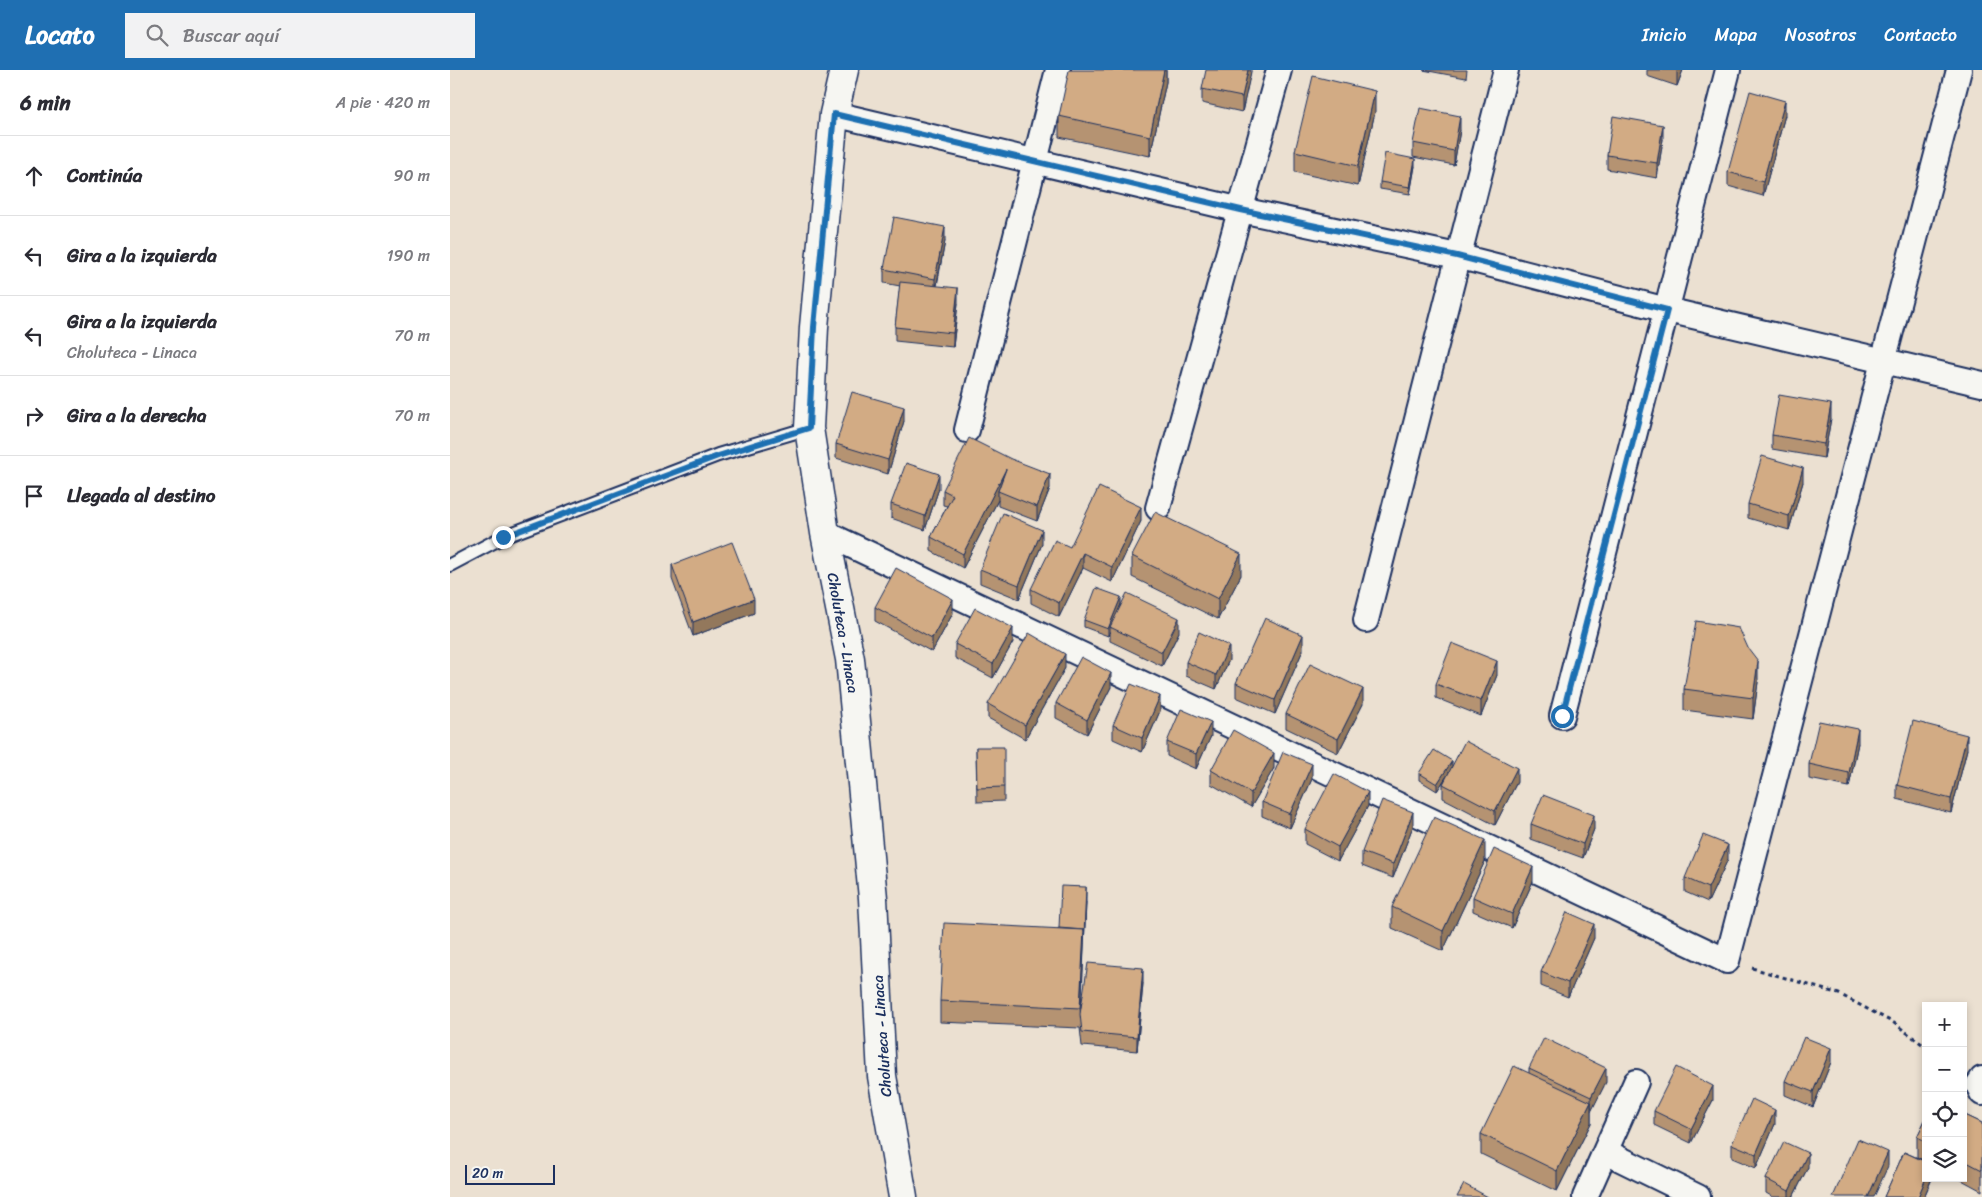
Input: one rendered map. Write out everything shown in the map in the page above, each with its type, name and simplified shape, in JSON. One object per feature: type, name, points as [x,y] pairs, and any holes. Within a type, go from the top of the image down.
[{"type":"street","name":"Choluteca - Linaca","points":[[844,70],[834,114],[814,327],[809,428],[825,533],[850,659],[873,898],[882,1076],[903,1197]]},
{"type":"street","points":[[967,430],[1058,70]]},
{"type":"street","points":[[1158,508],[1279,70]]},
{"type":"street","points":[[1366,620],[1457,256],[1506,70]]},
{"type":"street","points":[[1562,716],[1728,70]]},
{"type":"street","points":[[825,533],[1727,961],[1959,70]]},
{"type":"street","points":[[834,114],[1241,210],[1457,256],[1667,310],[1982,384]]},
{"type":"street","points":[[1982,1079],[1978,1085],[1982,1093]]},
{"type":"street","points":[[1585,1197],[1636,1082]]},
{"type":"street","points":[[1606,1152],[1698,1197]]},
{"type":"lane","points":[[450,565],[512,533],[718,456],[809,428]]},
{"type":"path","points":[[1727,961],[1839,994],[1894,1023],[1922,1044]]},
{"type":"building","points":[[1069,70],[1164,70],[1150,136],[1059,116]]},
{"type":"building","points":[[1206,70],[1248,70],[1242,97],[1202,89]]},
{"type":"building","points":[[1313,76],[1375,91],[1358,166],[1295,151]]},
{"type":"building","points":[[1750,91],[1785,101],[1763,182],[1728,172]]},
{"type":"building","points":[[1420,108],[1460,116],[1454,151],[1413,143]]},
{"type":"building","points":[[1613,116],[1663,125],[1657,163],[1607,155]]},
{"type":"building","points":[[1385,153],[1415,159],[1410,187],[1380,182]]},
{"type":"building","points":[[894,217],[945,227],[935,279],[884,269]]},
{"type":"building","points":[[900,282],[958,288],[953,333],[895,327]]},
{"type":"building","points":[[852,392],[904,407],[888,460],[836,444]]},
{"type":"building","points":[[1779,395],[1831,404],[1824,444],[1772,435]]},
{"type":"building","points":[[969,438],[1011,459],[1050,474],[1037,507],[998,491],[1006,469],[963,554],[931,537],[953,495],[943,490]]},
{"type":"building","points":[[1762,456],[1803,468],[1789,516],[1748,504]]},
{"type":"building","points":[[906,463],[939,474],[925,516],[891,504]]},
{"type":"building","points":[[1099,487],[1141,507],[1112,567],[1083,553],[1059,603],[1031,589],[1055,540],[1070,547]]},
{"type":"building","points":[[1155,512],[1241,554],[1218,599],[1132,556]]},
{"type":"building","points":[[1003,513],[1042,530],[1019,585],[980,569]]},
{"type":"building","points":[[732,542],[754,599],[693,622],[672,565]]},
{"type":"building","points":[[896,568],[953,599],[932,638],[875,607]]},
{"type":"building","points":[[1096,588],[1121,597],[1108,629],[1084,620]]},
{"type":"building","points":[[1127,593],[1179,618],[1162,652],[1110,627]]},
{"type":"building","points":[[975,608],[1013,628],[993,664],[955,644]]},
{"type":"building","points":[[1265,618],[1303,635],[1275,700],[1236,683]]},
{"type":"building","points":[[1696,621],[1739,628],[1748,648],[1758,661],[1753,698],[1684,689]]},
{"type":"building","points":[[1199,632],[1229,646],[1216,675],[1186,662]]},
{"type":"building","points":[[1029,633],[1065,654],[1025,725],[988,704]]},
{"type":"building","points":[[1452,643],[1497,661],[1481,701],[1436,684]]},
{"type":"building","points":[[1081,657],[1111,673],[1087,720],[1056,703]]},
{"type":"building","points":[[1310,664],[1363,689],[1338,739],[1286,714]]},
{"type":"building","points":[[1131,684],[1160,696],[1142,738],[1113,725]]},
{"type":"building","points":[[1181,709],[1211,722],[1196,754],[1167,742]]},
{"type":"building","points":[[1819,721],[1858,729],[1849,773],[1809,764]]},
{"type":"building","points":[[1913,721],[1967,735],[1951,799],[1897,785]]},
{"type":"building","points":[[1233,730],[1274,753],[1251,793],[1211,770]]},
{"type":"building","points":[[1465,741],[1517,768],[1495,811],[1443,784]]},
{"type":"building","points":[[976,747],[1004,747],[1004,787],[977,788]]},
{"type":"building","points":[[1434,750],[1452,761],[1437,784],[1419,773]]},
{"type":"building","points":[[1283,752],[1312,764],[1290,814],[1262,802]]},
{"type":"building","points":[[1334,774],[1368,792],[1338,847],[1305,829]]},
{"type":"building","points":[[1543,795],[1594,815],[1583,844],[1531,824]]},
{"type":"building","points":[[1382,800],[1413,812],[1393,864],[1362,852]]},
{"type":"building","points":[[1434,817],[1485,840],[1443,931],[1392,907]]},
{"type":"building","points":[[1703,835],[1728,845],[1708,888],[1685,878]]},
{"type":"building","points":[[1494,849],[1533,867],[1512,914],[1473,897]]},
{"type":"building","points":[[1061,886],[1086,887],[1084,936],[1084,930],[1059,928]]},
{"type":"building","points":[[1567,912],[1594,924],[1568,983],[1541,972]]},
{"type":"building","points":[[944,923],[1084,930],[1080,1008],[940,1001]]},
{"type":"building","points":[[1088,963],[1143,968],[1137,1037],[1082,1032],[1080,1014]]},
{"type":"building","points":[[1804,1037],[1831,1048],[1813,1092],[1785,1081]]},
{"type":"building","points":[[1544,1038],[1606,1068],[1591,1097],[1529,1068]]},
{"type":"building","points":[[1514,1066],[1591,1102],[1557,1171],[1481,1134]]},
{"type":"building","points":[[1676,1067],[1713,1086],[1691,1129],[1654,1111]]},
{"type":"building","points":[[1752,1099],[1775,1110],[1756,1154],[1732,1144]]},
{"type":"building","points":[[1967,1116],[1982,1123],[1982,1170],[1967,1162]]},
{"type":"building","points":[[1922,1126],[1922,1139],[1917,1137]]},
{"type":"building","points":[[1858,1139],[1888,1152],[1868,1197],[1833,1197]]},
{"type":"building","points":[[1784,1142],[1808,1153],[1789,1191],[1766,1179]]},
{"type":"building","points":[[1904,1152],[1922,1160],[1922,1182],[1924,1182],[1918,1197],[1884,1197]]},
{"type":"building","points":[[1464,1184],[1488,1197],[1457,1197]]},
{"type":"route","points":[[503,537],[718,456],[809,428],[814,327],[834,114],[1241,210],[1457,256],[1667,310],[1562,716]]}]
